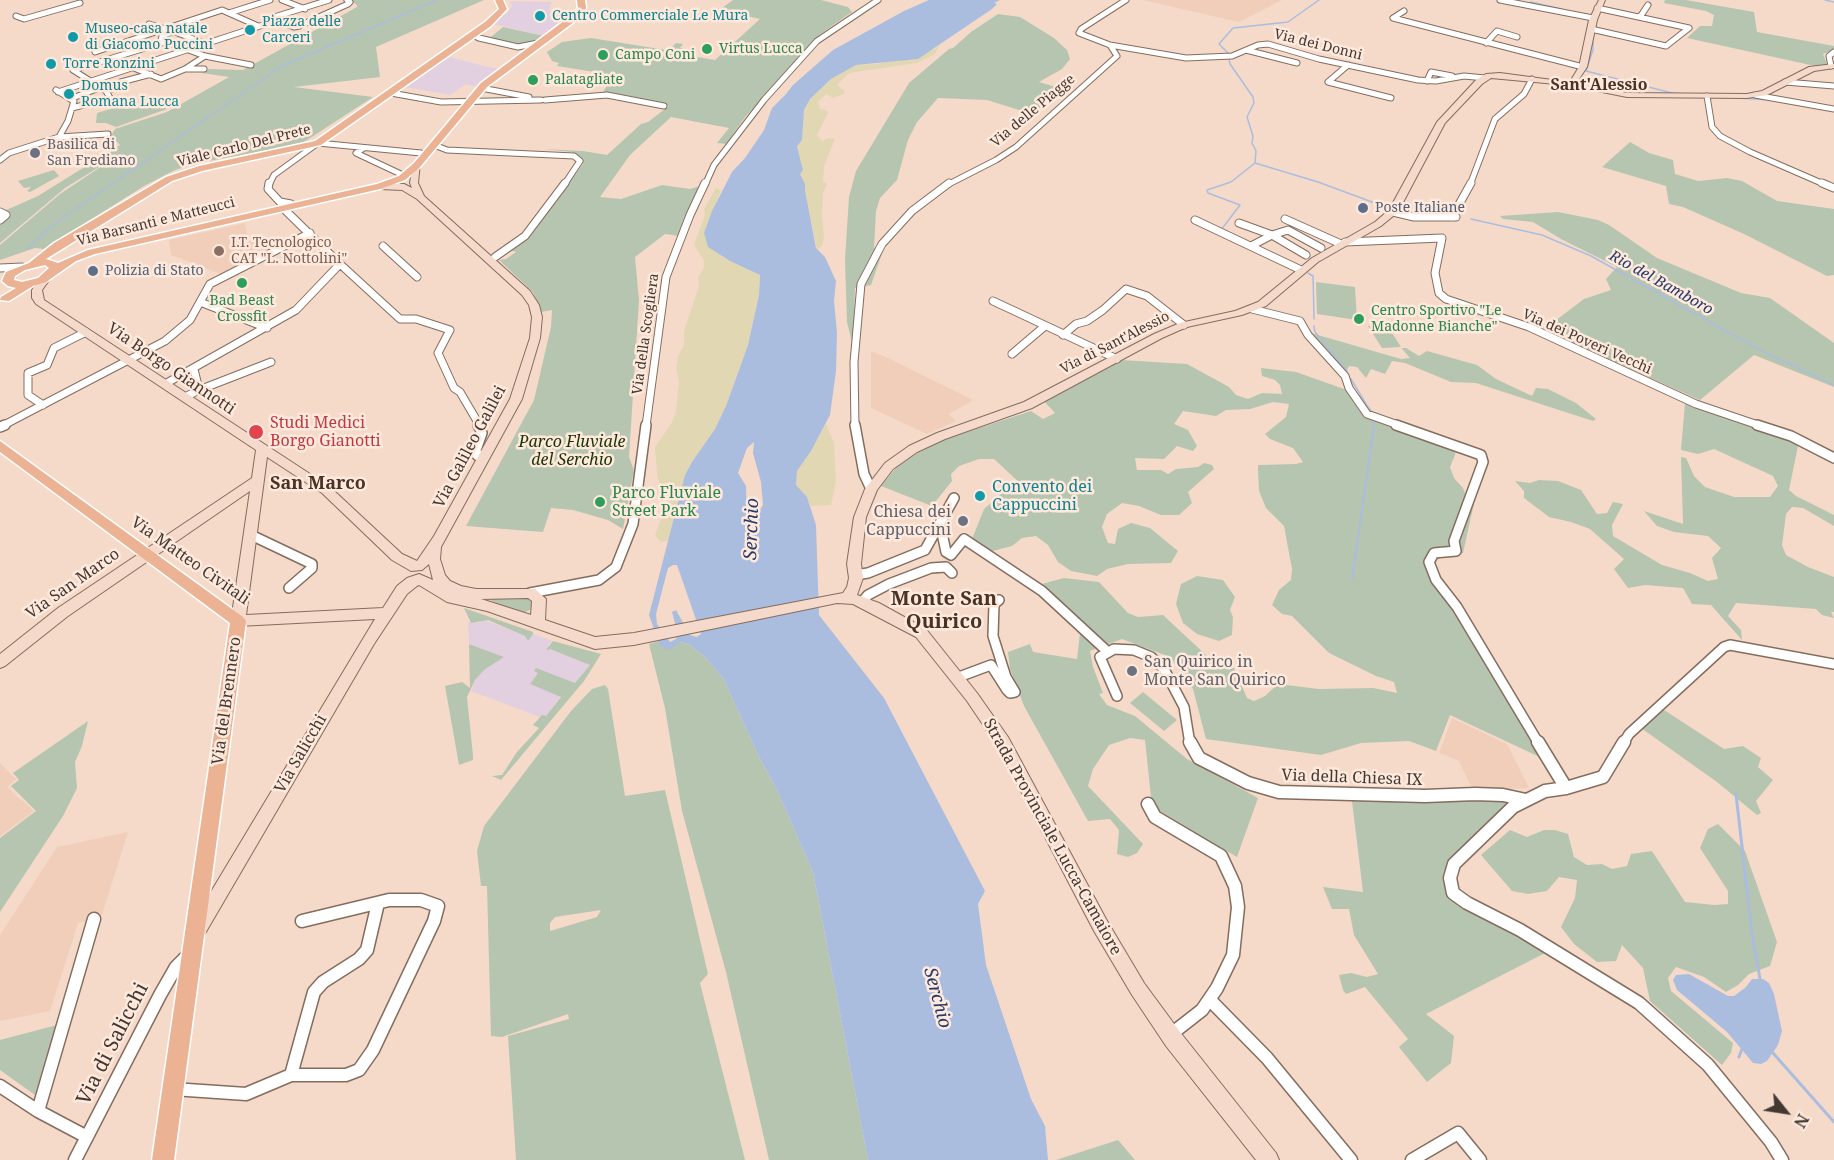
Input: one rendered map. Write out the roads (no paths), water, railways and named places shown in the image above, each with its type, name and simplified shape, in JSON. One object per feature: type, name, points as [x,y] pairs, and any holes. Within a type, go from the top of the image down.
[{"type":"main road","name":"Viale Carlo Del Prete","points":[[22,267],[34,263],[68,239],[169,179],[199,169],[318,143],[476,34],[500,14],[503,6],[499,0]]},
{"type":"main road","points":[[405,176],[417,165],[423,154],[434,145],[481,88],[521,55],[578,15],[583,7],[581,0]]},
{"type":"main road","name":"Via Barsanti e Matteucci","points":[[45,279],[55,269],[72,259],[92,252],[267,210],[380,186],[405,176]]},
{"type":"main road","points":[[34,263],[50,263],[55,269]]},
{"type":"main road","points":[[2,304],[6,280],[11,273],[22,267]]},
{"type":"main road","points":[[2,304],[31,284],[45,279]]},
{"type":"main road","points":[[6,280],[31,284]]},
{"type":"main road","name":"Via Matteo Civitali","points":[[0,445],[238,621]]},
{"type":"main road","name":"Via del Brennero","points":[[163,1160],[238,621]]},
{"type":"street","points":[[73,0],[80,3],[24,20],[16,16],[73,0]]},
{"type":"street","points":[[229,13],[270,0]]},
{"type":"street","points":[[282,0],[304,9],[328,12]]},
{"type":"street","points":[[59,137],[68,121],[74,101],[56,90],[131,69],[329,0]]},
{"type":"street","name":"Via della Scogliera","points":[[536,607],[550,589],[603,578],[616,567],[623,552],[633,524],[666,277],[690,215],[714,165],[738,132],[817,41],[878,0]]},
{"type":"street","points":[[1110,45],[1079,33],[1081,29],[1126,0]]},
{"type":"street","points":[[1500,0],[1593,27],[1666,46],[1689,28],[1640,17],[1599,4],[1593,27],[1583,67],[1573,82],[1569,83]]},
{"type":"street","points":[[205,56],[185,69],[161,79],[106,59],[95,52],[222,10],[255,25],[280,22],[294,27],[347,2]]},
{"type":"street","points":[[1640,17],[1648,5]]},
{"type":"street","points":[[1404,10],[1393,18],[1583,67]]},
{"type":"street","points":[[149,24],[204,43]]},
{"type":"street","points":[[1486,43],[1497,31],[1517,37]]},
{"type":"street","points":[[172,32],[161,38],[165,42],[205,56],[251,64]]},
{"type":"street","points":[[476,34],[479,38],[514,46],[526,47],[538,43]]},
{"type":"street","points":[[461,44],[474,40],[485,42],[521,50],[521,55]]},
{"type":"street","points":[[72,108],[110,98],[106,91],[89,82],[74,70],[165,42]]},
{"type":"street","name":"Via dei Donni","points":[[1110,45],[1172,57],[1229,56],[1258,45],[1268,44],[1348,65],[1427,81],[1455,76],[1485,78]]},
{"type":"street","name":"Via delle Piagge","points":[[871,489],[864,474],[855,433],[854,362],[861,284],[868,267],[882,244],[912,212],[953,180],[996,160],[1016,147],[1113,60],[1117,56],[1110,45]]},
{"type":"street","points":[[141,50],[151,54],[170,55]]},
{"type":"street","points":[[1246,50],[1297,63]]},
{"type":"street","points":[[1755,95],[1812,69],[1832,66],[1829,56],[1834,52]]},
{"type":"street","points":[[1348,65],[1328,82],[1391,98]]},
{"type":"street","points":[[1427,81],[1428,75],[1434,71],[1455,76],[1466,67]]},
{"type":"street","points":[[185,69],[204,69]]},
{"type":"street","points":[[121,82],[151,74]]},
{"type":"street","points":[[106,91],[124,85],[112,75]]},
{"type":"street","points":[[1485,78],[1500,75],[1569,83],[1627,95],[1755,95],[1834,109]]},
{"type":"street","name":"Via di Sant'Alessio","points":[[854,600],[855,553],[860,517],[871,489],[890,466],[913,450],[941,436],[1028,405],[1158,336],[1184,325],[1252,309],[1272,298],[1300,270],[1378,224],[1393,212],[1441,122],[1485,78]]},
{"type":"street","points":[[1393,212],[1414,217],[1455,217],[1471,183],[1495,119],[1524,94],[1532,79]]},
{"type":"street","points":[[1785,82],[1834,86]]},
{"type":"street","points":[[70,99],[99,88]]},
{"type":"street","points":[[481,88],[543,100]]},
{"type":"street","points":[[391,93],[441,102],[543,100],[583,102],[590,96],[607,95],[664,106]]},
{"type":"street","points":[[1707,96],[1713,126],[1720,136],[1750,152],[1834,188]]},
{"type":"street","points":[[0,164],[9,153],[59,137],[67,136],[108,134],[75,141],[67,136]]},
{"type":"street","points":[[299,203],[282,203],[268,189],[268,184],[274,175],[318,143],[423,154],[447,150],[564,154],[574,156],[580,161],[525,236],[493,259]]},
{"type":"street","points":[[434,145],[447,150]]},
{"type":"street","points":[[364,148],[356,153],[405,176]]},
{"type":"street","points":[[267,210],[276,203],[265,192],[264,184],[271,174],[291,159],[290,155],[283,152]]},
{"type":"street","points":[[417,165],[414,183],[420,197]]},
{"type":"street","name":"Via Galileo Galilei","points":[[380,186],[404,187],[420,197],[493,259],[530,297],[537,311],[537,324],[516,399],[435,546],[425,570]]},
{"type":"street","points":[[282,207],[400,318],[416,319],[450,330],[438,353],[454,388],[460,392],[470,413],[481,428],[482,433],[475,453],[478,456],[485,455]]},
{"type":"street","points":[[0,212],[6,215],[0,220]]},
{"type":"street","points":[[1285,219],[1343,243]]},
{"type":"street","points":[[1195,220],[1300,270]]},
{"type":"street","points":[[1239,223],[1272,235],[1306,255]]},
{"type":"street","points":[[1251,246],[1288,230],[1321,248]]},
{"type":"street","points":[[0,427],[129,360],[181,329],[190,320],[210,284],[310,233]]},
{"type":"street","name":"Via dei Poveri Vecchi","points":[[1343,243],[1442,238],[1434,273],[1439,293],[1446,299],[1529,327],[1678,396],[1791,436],[1834,458]]},
{"type":"street","points":[[383,246],[417,277]]},
{"type":"street","points":[[165,384],[267,328],[304,303],[340,264]]},
{"type":"street","points":[[0,268],[22,267]]},
{"type":"street","name":"Via Borgo Giannotti","points":[[45,279],[37,290],[36,295],[39,301],[326,490],[397,557],[411,566],[425,570]]},
{"type":"street","points":[[1063,335],[1076,324],[1087,321],[1103,310],[1126,289],[1147,296],[1184,325]]},
{"type":"street","points":[[200,302],[267,328]]},
{"type":"street","points":[[993,302],[1117,359]]},
{"type":"street","points":[[1252,309],[1300,321],[1308,335],[1345,375],[1349,388],[1367,414],[1481,455],[1483,462],[1454,541],[1456,551],[1434,553],[1429,562],[1436,580],[1457,607],[1566,788]]},
{"type":"street","points":[[1012,354],[1045,326]]},
{"type":"street","points":[[43,405],[28,395],[28,373],[47,365],[54,348],[86,332]]},
{"type":"street","points":[[185,397],[271,362]]},
{"type":"street","points":[[194,369],[199,390]]},
{"type":"street","name":"Via del Brennero","points":[[238,621],[262,450]]},
{"type":"street","name":"Via San Marco","points":[[0,662],[49,622],[259,479]]},
{"type":"street","points":[[855,575],[868,573],[925,550],[954,498]]},
{"type":"street","name":"Strada Provinciale Lucca-Camaiore","points":[[444,532],[441,552],[444,568],[452,580],[469,587],[512,592],[596,643],[634,639],[824,600],[854,600],[892,616],[921,633],[1003,742],[1131,979],[1170,1035],[1269,1160]]},
{"type":"street","points":[[935,532],[942,533],[946,552],[951,555],[964,539],[970,541],[1009,571],[1029,581],[1108,652],[1100,657],[1117,696]]},
{"type":"street","points":[[251,535],[312,564],[312,567],[289,588]]},
{"type":"street","points":[[854,600],[931,567],[946,567],[952,573]]},
{"type":"street","name":"Strada Provinciale Lucca-Camaiore","points":[[425,570],[459,591],[476,594],[512,592]]},
{"type":"street","name":"Strada Provinciale Lucca-Camaiore","points":[[425,570],[452,598],[488,606],[519,617],[536,607]]},
{"type":"street","name":"Via Salicchi","points":[[193,945],[327,710],[387,613],[404,588],[425,570]]},
{"type":"street","points":[[956,678],[991,665],[1007,690],[1010,693],[1015,692],[1006,677],[993,636],[994,604],[999,600]]},
{"type":"street","name":"Via Matteo Civitali","points":[[238,621],[387,613]]},
{"type":"street","points":[[1782,1160],[1771,1142],[1708,1065],[1639,1003],[1453,893],[1450,878],[1454,864],[1513,807],[1545,791],[1566,788],[1603,777],[1629,734],[1724,647],[1730,645],[1834,664]]},
{"type":"street","name":"Via della Chiesa IX","points":[[1108,652],[1114,649],[1134,650],[1151,657],[1164,669],[1184,706],[1190,742],[1199,758],[1248,783],[1279,792],[1363,795],[1484,794],[1526,800]]},
{"type":"street","points":[[1148,804],[1155,817],[1221,856],[1235,886],[1238,907],[1233,955],[1210,1000],[1170,1035]]},
{"type":"street","points":[[173,1089],[246,1094],[291,1075],[346,1075],[359,1070],[373,1050],[434,921],[438,906],[421,900],[389,900],[302,921]]},
{"type":"street","points":[[291,1075],[314,992],[323,982],[359,959],[367,950],[378,903]]},
{"type":"street","points":[[38,1111],[94,919]]},
{"type":"street","name":"Via di Salicchi","points":[[75,1160],[160,995],[176,967],[193,945]]},
{"type":"street","points":[[1210,1000],[1267,1058],[1352,1160]]},
{"type":"street","points":[[0,1086],[38,1111],[87,1137]]},
{"type":"street","points":[[1412,1160],[1458,1133],[1480,1160]]},
{"type":"water","name":"Serchio","points":[[929,0],[1000,0],[994,3],[997,4],[992,9],[918,59],[856,65],[831,79],[810,99],[804,110],[802,140],[797,146],[803,170],[800,174],[805,184],[816,248],[825,257],[836,281],[834,301],[837,333],[836,371],[830,415],[811,451],[797,471],[796,485],[807,497],[816,525],[819,615],[884,698],[985,891],[978,904],[986,965],[1031,1099],[1045,1126],[1048,1160],[868,1160],[813,872],[723,678],[705,657],[690,645],[681,642],[669,650],[660,646],[649,615],[685,475],[715,429],[726,406],[748,345],[759,295],[760,275],[730,261],[708,247],[704,233],[712,211],[732,172],[745,158],[764,130],[772,108],[793,85],[833,50]],"holes":[[[754,442],[753,453],[761,482],[763,505],[757,515],[747,520],[746,486],[738,473],[747,448]],[[677,565],[701,634],[697,637],[690,635],[676,610],[672,612],[677,631],[676,639],[670,642],[657,624],[656,614],[668,568]]]},
{"type":"water","points":[[1689,974],[1728,996],[1734,996],[1752,979],[1763,979],[1769,983],[1774,994],[1782,1031],[1778,1045],[1767,1061],[1761,1064],[1753,1063],[1727,1032],[1677,990],[1673,980],[1676,975]]},
{"type":"waterway","points":[[28,249],[50,227],[282,66],[437,0]]},
{"type":"waterway","points":[[1255,163],[1256,151],[1252,143],[1253,136],[1247,117],[1254,103],[1253,97],[1230,64],[1228,53],[1219,44],[1233,28],[1288,22],[1319,0]]},
{"type":"waterway","points":[[1825,0],[1834,2]]},
{"type":"waterway","points":[[1527,4],[1531,2],[1562,9]]},
{"type":"waterway","points":[[1593,37],[1593,50],[1586,71],[1676,94]]},
{"type":"waterway","points":[[1738,98],[1772,100]]},
{"type":"waterway","points":[[1221,230],[1240,205],[1208,193],[1207,190],[1231,182],[1255,163]]},
{"type":"waterway","name":"Rio del Bamboro","points":[[1255,163],[1318,182],[1391,209]]},
{"type":"waterway","name":"Rio del Bamboro","points":[[1471,219],[1542,235],[1591,256],[1764,352],[1834,385]]},
{"type":"waterway","points":[[1308,273],[1313,276],[1314,319]]},
{"type":"waterway","points":[[1314,326],[1315,332],[1347,371]]},
{"type":"waterway","points":[[1351,379],[1372,414]]},
{"type":"waterway","points":[[1374,426],[1375,418]]},
{"type":"waterway","points":[[1352,579],[1374,425]]},
{"type":"waterway","points":[[1736,794],[1752,934],[1760,979]]},
{"type":"waterway","points":[[1739,1057],[1742,1049]]},
{"type":"waterway","points":[[1773,1053],[1834,1122]]},
{"type":"place","name":"Centro Commerciale Le Mura","points":[[540,16]]},
{"type":"place","name":"Piazza delle Carceri","points":[[250,30]]},
{"type":"place","name":"Museo-casa natale di Giacomo Puccini","points":[[73,37]]},
{"type":"place","name":"Virtus Lucca","points":[[707,49]]},
{"type":"place","name":"Campo Coni","points":[[603,55]]},
{"type":"place","name":"Torre Ronzini","points":[[51,64]]},
{"type":"place","name":"Palatagliate","points":[[533,80]]},
{"type":"place","name":"Domus Romana Lucca","points":[[69,94]]},
{"type":"place","name":"Basilica di San Frediano","points":[[35,153]]},
{"type":"place","name":"Poste Italiane","points":[[1363,208]]},
{"type":"place","name":"I.T. Tecnologico CAT \"L. Nottolini\"","points":[[219,251]]},
{"type":"place","name":"Polizia di Stato","points":[[93,271]]},
{"type":"place","name":"Bad Beast Crossfit","points":[[242,283]]},
{"type":"place","name":"Centro Sportivo \"Le Madonne Bianche\"","points":[[1359,319]]},
{"type":"place","name":"Studi Medici Borgo Gianotti","points":[[256,432]]},
{"type":"place","name":"Convento dei Cappuccini","points":[[980,496]]},
{"type":"place","name":"Parco Fluviale Street Park","points":[[600,502]]},
{"type":"place","name":"Chiesa dei Cappuccini","points":[[963,521]]},
{"type":"place","name":"San Quirico in Monte San Quirico","points":[[1132,671]]},
{"type":"district","name":"Sant'Alessio","points":[[1599,85]]},
{"type":"district","name":"San Marco","points":[[318,484]]},
{"type":"district","name":"Monte San Quirico","points":[[944,610]]},
{"type":"park label","name":"Parco Fluviale del Serchio","points":[[572,451]]}]
